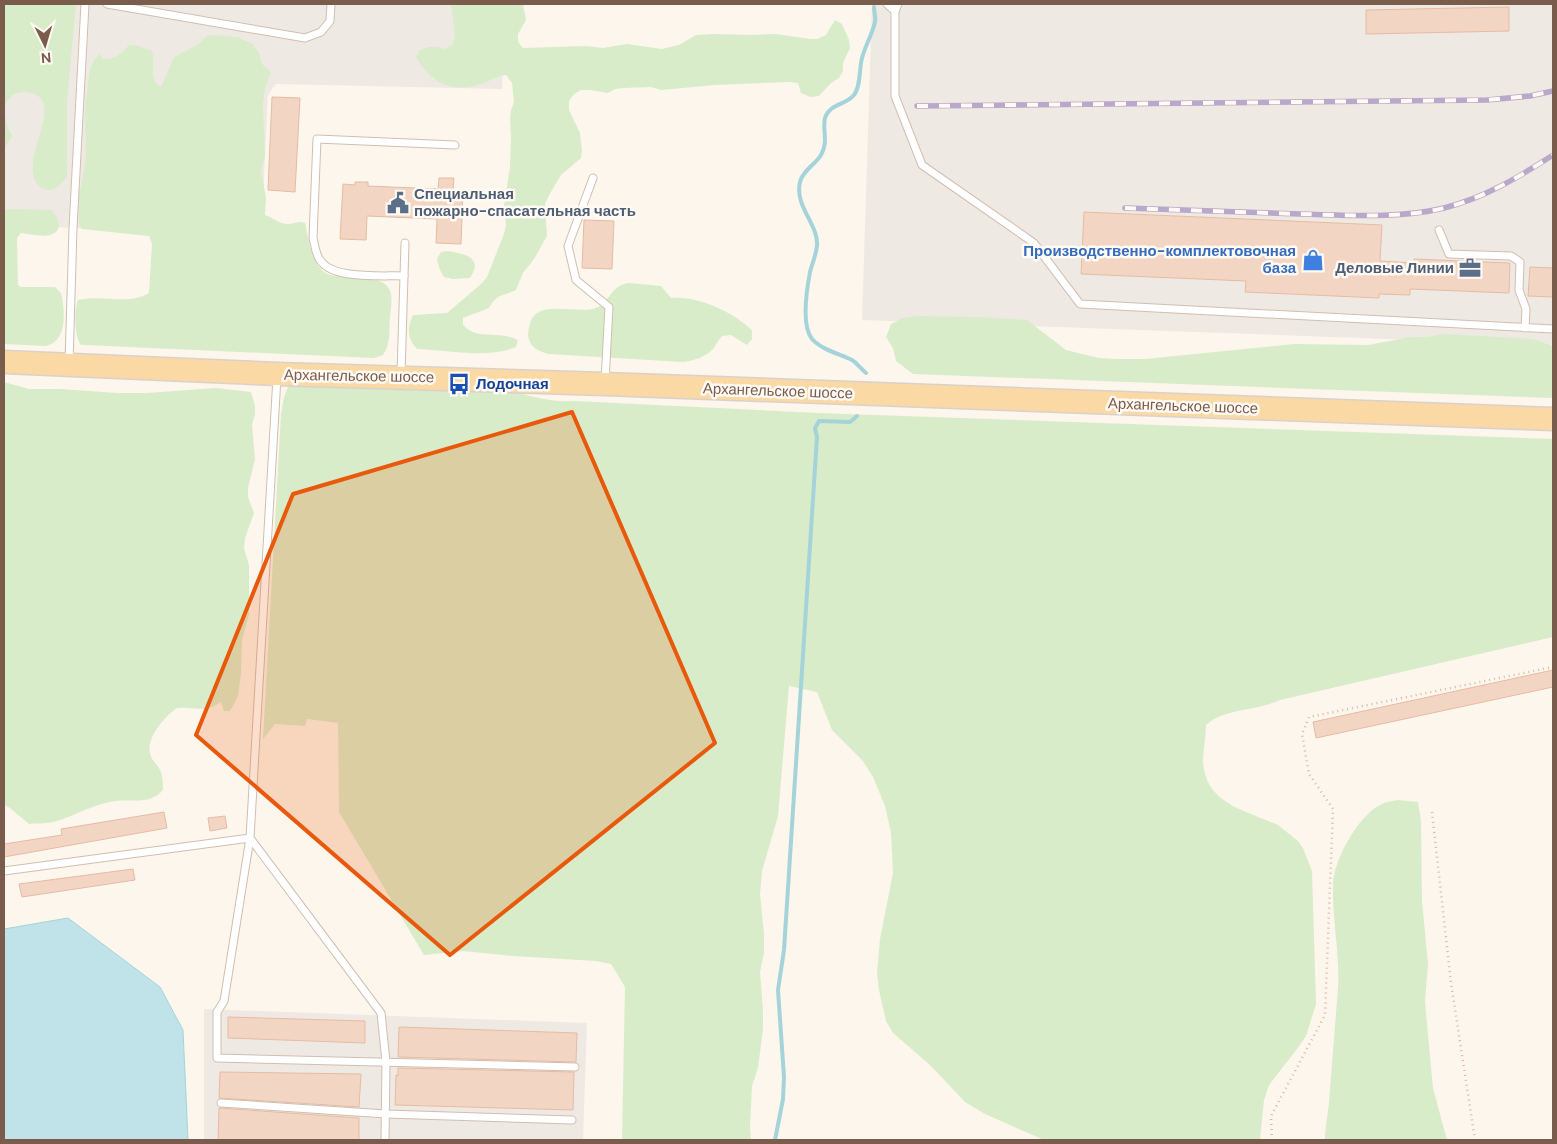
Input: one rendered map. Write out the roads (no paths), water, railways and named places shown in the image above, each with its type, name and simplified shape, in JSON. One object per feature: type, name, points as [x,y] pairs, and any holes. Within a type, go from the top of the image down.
[{"type":"main road","name":"Архангельское шоссе","points":[[4,362],[278,374],[605,384],[1553,419]]},
{"type":"lane","points":[[69,365],[73,228],[85,4]]},
{"type":"lane","points":[[107,4],[305,38],[321,32],[330,22],[331,4]]},
{"type":"lane","points":[[886,4],[896,7],[895,96],[922,165],[1034,243],[1080,304],[1553,329]]},
{"type":"lane","points":[[404,276],[340,274],[330,270],[320,261],[313,238],[317,139],[455,145]]},
{"type":"lane","points":[[593,178],[568,246],[576,280],[608,307],[605,384]]},
{"type":"lane","points":[[1438,230],[1449,254],[1511,256],[1520,262],[1519,290],[1526,309],[1526,328]]},
{"type":"lane","points":[[401,377],[405,243]]},
{"type":"lane","points":[[278,374],[250,838],[224,1001],[217,1012],[217,1058],[575,1067]]},
{"type":"lane","points":[[4,871],[250,838]]},
{"type":"lane","points":[[250,838],[381,1012],[386,1062],[385,1140]]},
{"type":"lane","points":[[221,1103],[386,1114],[572,1120]]},
{"type":"water","points":[[68,918],[160,987],[183,1030],[188,1140],[4,1140],[4,929]]},
{"type":"waterway","points":[[866,373],[852,360],[816,343],[809,333],[806,316],[806,297],[817,238],[803,207],[799,191],[802,178],[821,155],[825,145],[824,122],[827,113],[851,98],[856,91],[862,58],[875,22],[874,7]]},
{"type":"waterway","points":[[775,1140],[783,1099],[784,1077],[778,990],[784,950],[817,437],[815,428],[819,421],[850,422],[857,416]]},
{"type":"railway","points":[[917,106],[1487,100],[1530,96],[1553,91]]},
{"type":"railway","points":[[1125,208],[1354,215],[1409,214],[1444,208],[1473,199],[1514,179],[1553,155]]},
{"type":"place","name":"Специальная пожарно-спасательная часть","points":[[398,203]]},
{"type":"place","name":"Производственно-комплектовочная база","points":[[1313,260]]},
{"type":"place","name":"Деловые Линии","points":[[1470,268]]},
{"type":"place","name":"Лодочная","points":[[459,384]]}]
